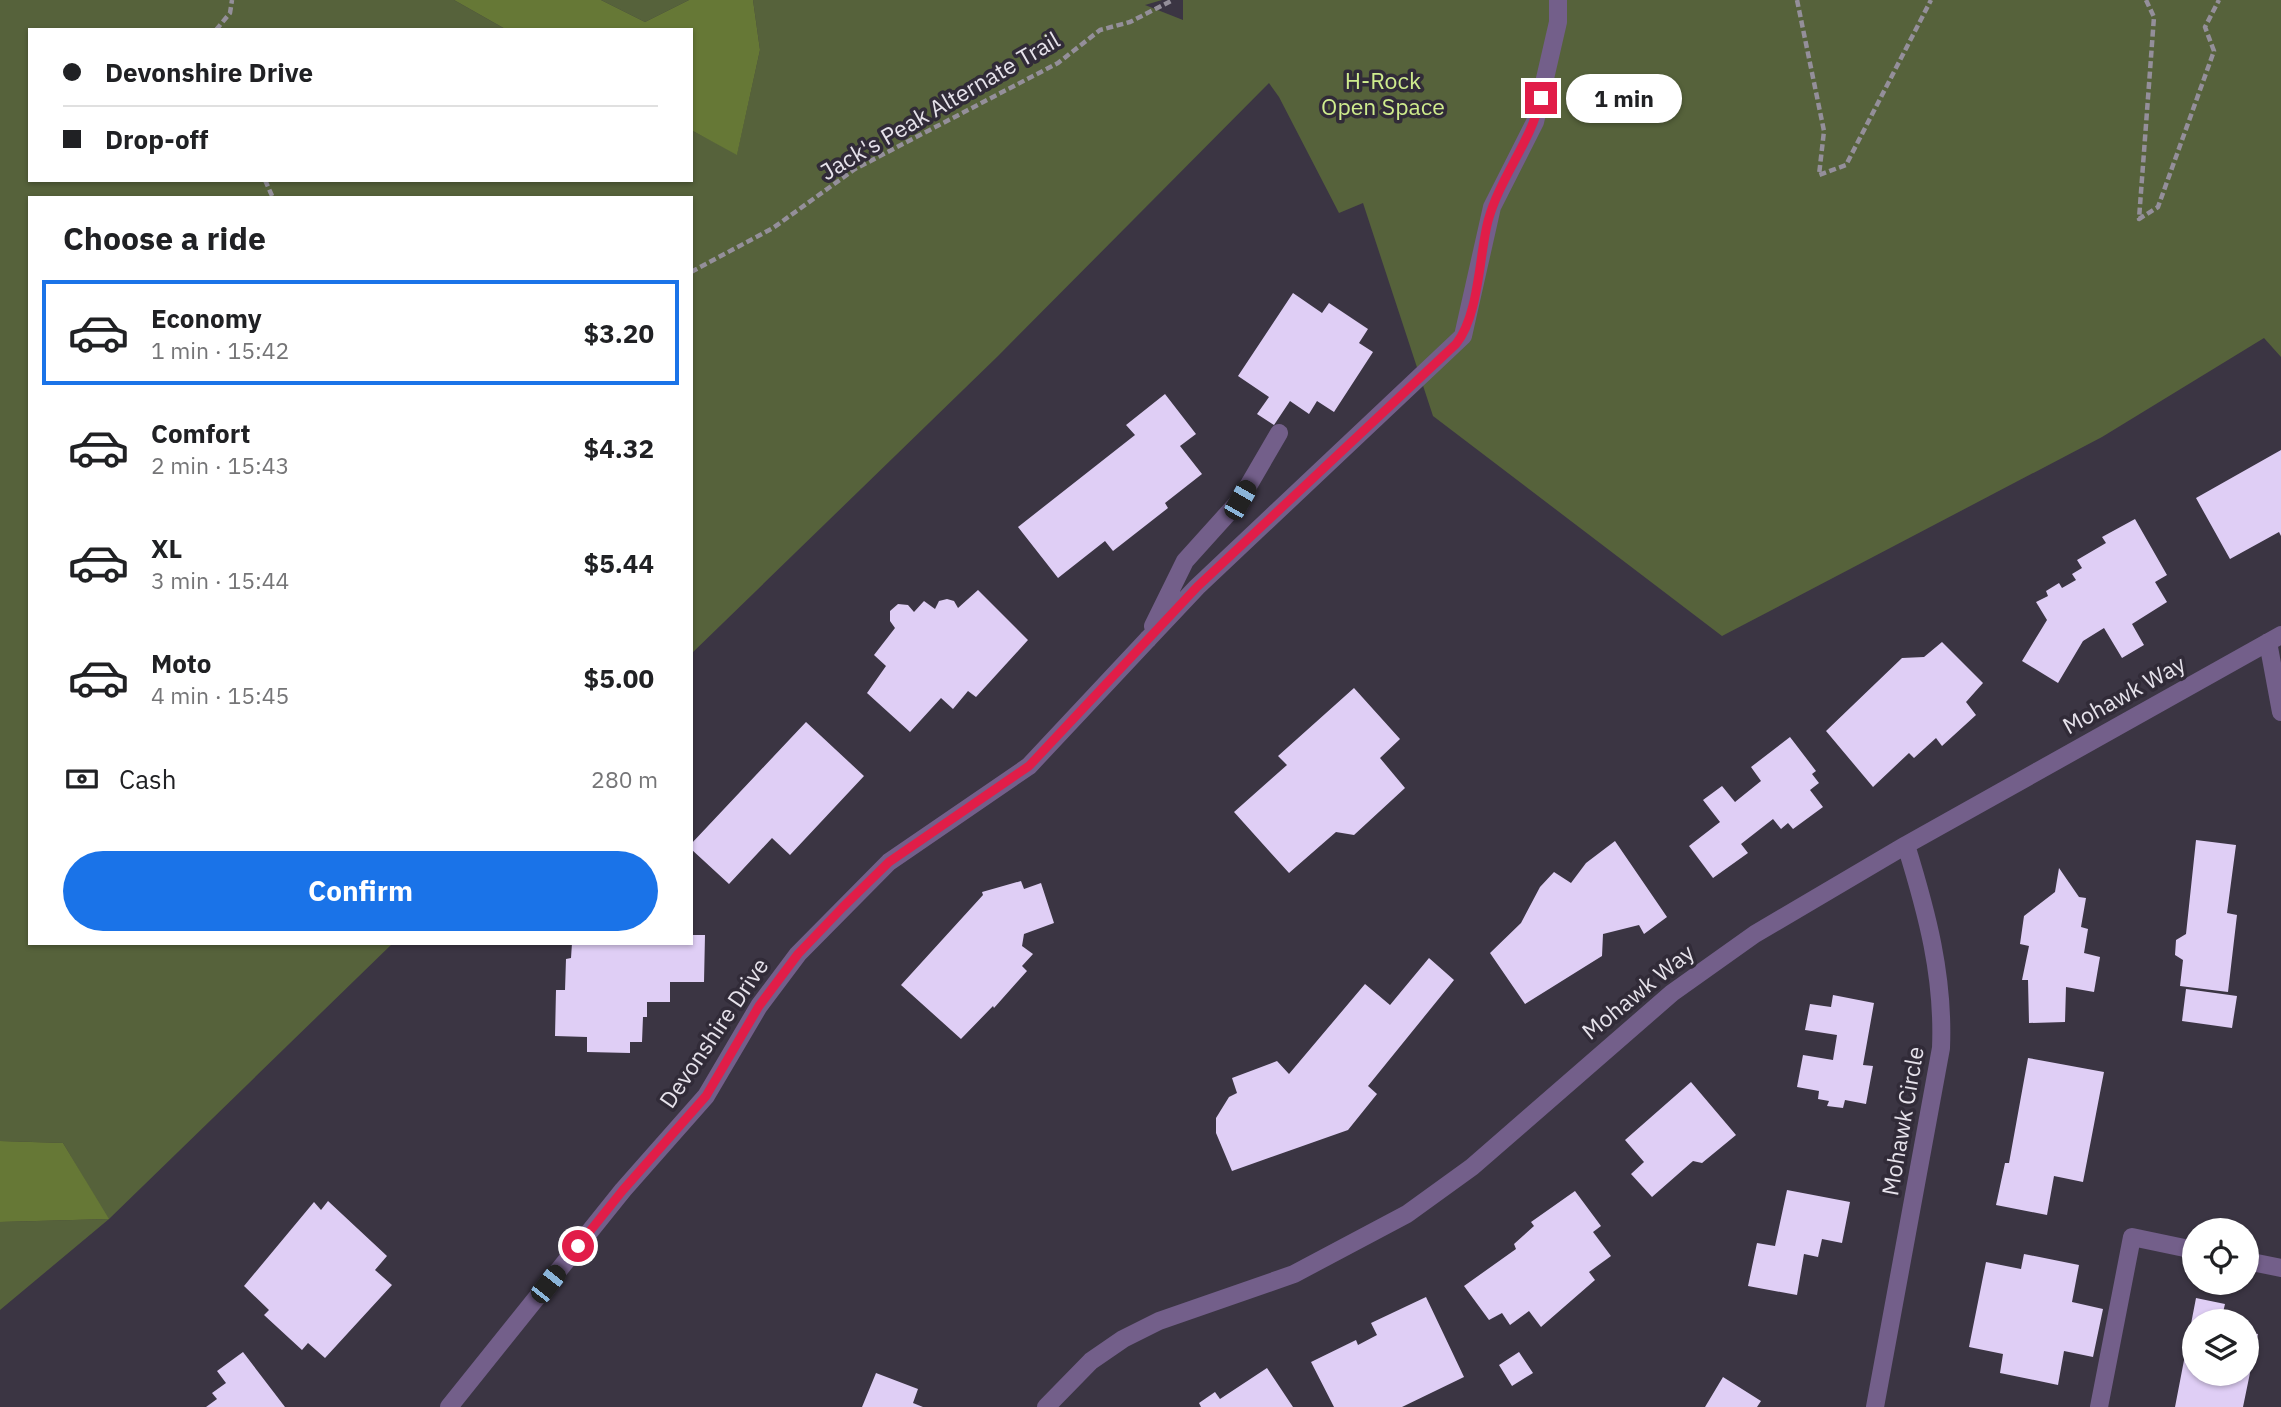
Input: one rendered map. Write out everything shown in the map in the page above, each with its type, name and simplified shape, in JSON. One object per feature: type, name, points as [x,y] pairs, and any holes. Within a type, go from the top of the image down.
[{"type":"street","name":"Devonshire Drive","points":[[449,1407],[623,1190],[706,1096],[759,1006],[798,954],[889,862],[1029,766],[1197,587],[1463,336],[1493,207],[1535,122],[1555,35],[1558,0]]},
{"type":"street","points":[[1148,639],[1185,561],[1240,500],[1279,433]]},
{"type":"street","points":[[2275,638],[2281,712]]},
{"type":"street","name":"Mohawk Way","points":[[1046,1407],[1091,1361],[1123,1339],[1184,1312],[1294,1274],[1407,1214],[1472,1167],[1637,1021],[1682,985],[1755,934],[1906,845],[2275,638]]},
{"type":"street","name":"Mohawk Circle","points":[[1875,1407],[1941,1048],[1942,1008],[1938,965],[1930,923],[1906,845]]},
{"type":"street","points":[[2099,1407],[2132,1237],[2182,1247]]},
{"type":"street","points":[[2259,1263],[2281,1268]]},
{"type":"path","points":[[218,28],[230,13],[232,0]]},
{"type":"path","name":"Jack's Peak Alternate Trail","points":[[693,271],[773,228],[855,169],[1058,63],[1100,30],[1149,14],[1173,0]]},
{"type":"path","points":[[1797,0],[1824,131],[1819,175],[1846,165],[1931,0]]},
{"type":"path","points":[[2146,0],[2154,17],[2139,219],[2158,207],[2214,51],[2205,27],[2218,0]]},
{"type":"green space","name":"H-Rock Open Space","points":[[0,0],[454,0],[503,28],[28,28],[28,182],[693,182],[693,131],[737,154],[760,50],[753,0],[1162,0],[1145,5],[1183,20],[1183,0],[2281,0],[2281,357],[2264,338],[2102,437],[1722,636],[1433,416],[1363,203],[1339,213],[1279,97],[1269,83],[998,356],[693,652],[693,196],[28,196],[28,945],[391,945],[109,1219],[0,1310],[0,1222],[108,1219],[63,1143],[0,1141]]},
{"type":"green space","points":[[454,0],[601,0],[645,22],[689,0],[753,0],[760,50],[737,155],[693,131],[693,28],[503,28]]},
{"type":"green space","points":[[601,0],[689,0],[645,22]]},
{"type":"green space","points":[[0,1141],[63,1143],[109,1219],[0,1222]]},
{"type":"building","points":[[1293,293],[1322,313],[1329,303],[1368,329],[1359,343],[1373,352],[1334,412],[1317,401],[1309,414],[1290,401],[1274,425],[1257,414],[1269,397],[1238,376]]},
{"type":"building","points":[[1165,394],[1196,434],[1180,446],[1202,474],[1165,503],[1168,508],[1113,551],[1105,541],[1058,578],[1018,527],[1135,435],[1126,425]]},
{"type":"building","points":[[2281,450],[2281,536],[2279,532],[2230,559],[2196,498]]},
{"type":"building","points":[[2135,519],[2167,575],[2155,582],[2167,602],[2132,624],[2144,645],[2122,658],[2104,628],[2083,641],[2058,683],[2022,661],[2047,620],[2036,602],[2048,596],[2046,591],[2059,583],[2062,588],[2076,580],[2072,574],[2082,568],[2077,560],[2106,543],[2102,537]]},
{"type":"building","points":[[978,590],[1028,640],[976,697],[968,691],[953,709],[941,698],[910,732],[867,693],[886,666],[874,655],[895,628],[890,621],[890,611],[898,604],[908,605],[914,612],[924,601],[935,609],[939,601],[947,599],[954,601],[958,608]]},
{"type":"building","points":[[1942,642],[1983,683],[1966,702],[1976,715],[1942,746],[1936,738],[1914,758],[1909,753],[1873,787],[1826,731],[1902,658],[1924,657]]},
{"type":"building","points":[[1354,688],[1400,739],[1380,758],[1405,788],[1354,835],[1336,832],[1289,873],[1234,812],[1287,765],[1278,756]]},
{"type":"building","points":[[806,722],[864,776],[790,855],[772,838],[729,884],[693,851],[693,842]]},
{"type":"building","points":[[1790,737],[1816,771],[1812,774],[1819,783],[1810,790],[1823,807],[1793,829],[1788,823],[1781,829],[1773,819],[1741,844],[1748,853],[1713,878],[1689,846],[1720,822],[1703,800],[1722,786],[1735,802],[1761,781],[1751,767]]},
{"type":"building","points":[[2196,840],[2236,845],[2227,913],[2237,915],[2228,992],[2180,986],[2183,960],[2175,955],[2176,940],[2186,934]]},
{"type":"building","points":[[1615,841],[1667,917],[1644,934],[1639,925],[1603,934],[1602,956],[1525,1004],[1490,953],[1521,923],[1540,887],[1554,872],[1571,883],[1586,863]]},
{"type":"building","points":[[2059,868],[2079,897],[2086,898],[2081,927],[2088,929],[2084,953],[2100,957],[2094,992],[2066,987],[2065,1022],[2029,1023],[2028,980],[2022,980],[2029,946],[2020,944],[2024,916],[2055,892]]},
{"type":"building","points":[[1021,881],[1024,889],[1041,883],[1054,923],[1024,934],[1022,946],[1033,954],[1022,966],[1027,971],[961,1039],[901,985],[983,895],[982,892]]},
{"type":"building","points":[[693,935],[705,935],[704,982],[670,982],[670,1002],[647,1002],[647,1017],[643,1017],[642,1042],[630,1042],[630,1053],[587,1052],[587,1037],[555,1036],[556,990],[565,990],[566,959],[571,958],[572,945],[693,945]]},
{"type":"building","points":[[1429,958],[1454,980],[1368,1086],[1377,1094],[1348,1130],[1232,1171],[1216,1133],[1216,1118],[1229,1097],[1237,1093],[1232,1078],[1277,1061],[1289,1074],[1365,984],[1390,1005]]},
{"type":"building","points":[[2186,989],[2237,996],[2232,1028],[2182,1021]]},
{"type":"building","points":[[1833,995],[1874,1003],[1863,1065],[1873,1066],[1866,1104],[1845,1100],[1843,1108],[1827,1106],[1829,1101],[1818,1099],[1819,1091],[1797,1087],[1803,1055],[1833,1060],[1837,1035],[1805,1030],[1810,1004],[1831,1007]]},
{"type":"building","points":[[2028,1058],[2104,1072],[2083,1182],[2054,1176],[2047,1215],[1996,1205],[2005,1163],[2009,1163]]},
{"type":"building","points":[[1691,1082],[1736,1135],[1702,1163],[1693,1161],[1652,1197],[1631,1174],[1644,1162],[1625,1140]]},
{"type":"building","points":[[1787,1190],[1850,1202],[1842,1243],[1822,1239],[1818,1257],[1804,1254],[1797,1295],[1748,1286],[1757,1243],[1775,1246]]},
{"type":"building","points":[[1575,1191],[1601,1226],[1593,1232],[1611,1256],[1589,1272],[1595,1280],[1541,1327],[1529,1311],[1510,1325],[1502,1313],[1489,1320],[1464,1286],[1516,1249],[1514,1244],[1534,1226],[1531,1222]]},
{"type":"building","points":[[328,1201],[387,1256],[375,1270],[392,1285],[325,1358],[308,1343],[302,1350],[264,1315],[269,1310],[244,1286],[314,1202],[321,1210]]},
{"type":"building","points":[[2024,1254],[2079,1265],[2072,1302],[2103,1309],[2093,1357],[2064,1351],[2058,1385],[2000,1373],[2003,1354],[1969,1347],[1986,1262],[2021,1269]]},
{"type":"building","points":[[1426,1297],[1464,1377],[1402,1407],[1334,1407],[1311,1362],[1356,1340],[1358,1345],[1377,1335],[1371,1323]]},
{"type":"building","points":[[2196,1298],[2225,1304],[2224,1309],[2194,1309]]},
{"type":"building","points":[[243,1352],[285,1407],[206,1407],[217,1399],[212,1393],[226,1383],[217,1371]]},
{"type":"building","points":[[1519,1352],[1533,1373],[1512,1386],[1499,1365]]},
{"type":"building","points":[[1267,1368],[1293,1407],[1201,1407],[1199,1403],[1215,1392],[1220,1399]]},
{"type":"building","points":[[2182,1371],[2182,1386],[2247,1386],[2243,1407],[2175,1407]]},
{"type":"building","points":[[876,1373],[918,1389],[913,1403],[923,1407],[862,1407]]},
{"type":"building","points":[[1723,1377],[1761,1401],[1757,1407],[1705,1407]]},
{"type":"route","points":[[578,1246],[623,1190],[706,1096],[759,1006],[798,954],[843,907],[889,862],[933,829],[978,802],[1029,766],[1197,587],[1463,336],[1468,324],[1488,221],[1531,132],[1541,98]]}]
